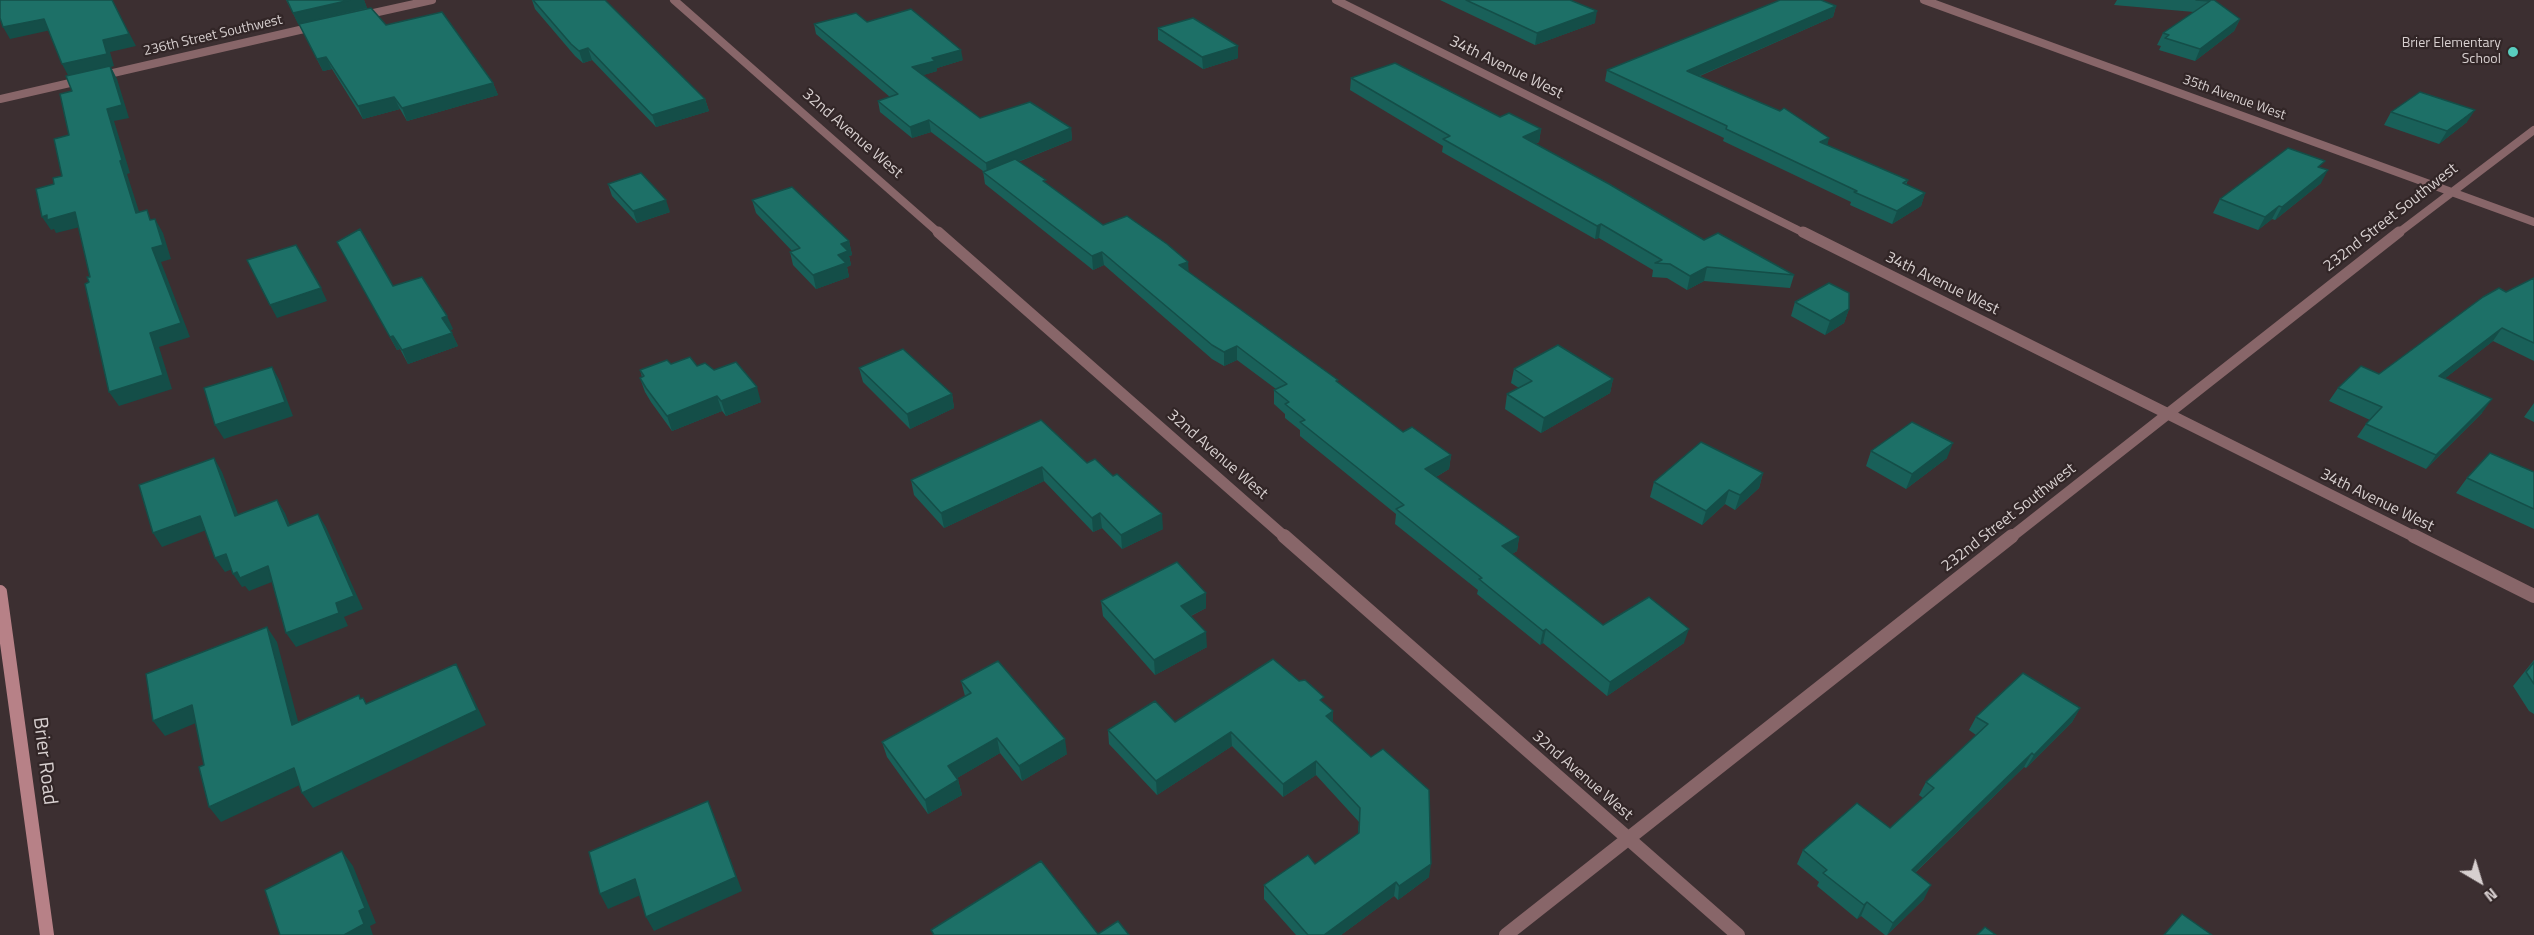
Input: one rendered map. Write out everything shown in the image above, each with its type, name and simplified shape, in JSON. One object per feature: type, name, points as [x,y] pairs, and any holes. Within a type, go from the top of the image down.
[{"type":"main road","name":"Brier Road","points":[[0,592],[47,935]]},
{"type":"street","points":[[345,20],[432,0]]},
{"type":"street","name":"32nd Avenue West","points":[[674,0],[1738,935]]},
{"type":"street","name":"34th Avenue West","points":[[1336,0],[2534,596]]},
{"type":"street","name":"35th Avenue West","points":[[1924,0],[2534,222]]},
{"type":"street","name":"236th Street Southwest","points":[[0,99],[323,25]]},
{"type":"street","name":"232nd Street Southwest","points":[[1506,935],[2451,192],[2534,130]]},
{"type":"building","points":[[0,0],[112,0],[129,34],[103,40],[107,54],[62,64],[44,19],[3,27],[0,18]]},
{"type":"building","points":[[287,0],[350,0],[293,13]]},
{"type":"building","points":[[533,0],[605,0],[705,99],[652,115],[588,48],[579,51],[571,44]]},
{"type":"building","points":[[1466,0],[1570,0],[1597,11],[1537,33]]},
{"type":"building","points":[[1780,0],[1821,0],[1836,6],[1687,71],[1780,111],[1784,108],[1829,138],[1820,142],[1908,180],[1903,183],[1925,193],[1897,211],[1726,129],[1727,126],[1607,70]]},
{"type":"building","points":[[2196,0],[2214,0],[2240,19],[2200,49],[2165,38],[2169,35],[2163,33],[2210,1]]},
{"type":"building","points":[[371,8],[386,25],[442,12],[493,83],[402,108],[394,97],[358,106],[326,57],[317,59],[299,24]]},
{"type":"building","points":[[911,9],[961,50],[932,58],[935,61],[912,67],[980,118],[1030,102],[1071,128],[986,163],[929,120],[910,127],[878,101],[898,94],[814,24],[856,13],[867,22]]},
{"type":"building","points":[[1193,18],[1238,46],[1202,57],[1158,28]]},
{"type":"building","points":[[1395,63],[1500,117],[1509,113],[1541,129],[1523,137],[1704,240],[1718,233],[1794,275],[1707,267],[1690,276],[1670,264],[1655,263],[1662,260],[1601,224],[1597,226],[1443,139],[1450,136],[1351,78]]},
{"type":"building","points":[[110,66],[122,105],[107,109],[122,160],[120,161],[136,213],[147,210],[150,220],[155,219],[163,245],[152,248],[181,323],[150,333],[163,375],[109,392],[85,284],[89,282],[87,277],[90,277],[75,212],[47,220],[47,215],[42,217],[36,189],[54,184],[53,178],[62,176],[54,139],[69,135],[60,94],[72,91],[66,76]]},
{"type":"building","points":[[2420,92],[2475,110],[2447,131],[2391,112]]},
{"type":"building","points":[[2288,148],[2325,161],[2318,167],[2328,170],[2282,207],[2279,206],[2265,217],[2220,199]]},
{"type":"building","points":[[1015,159],[1046,180],[1043,181],[1103,225],[1127,216],[1188,262],[1179,265],[1338,380],[1336,381],[1403,432],[1412,427],[1451,455],[1425,469],[1519,537],[1502,546],[1603,625],[1649,597],[1689,629],[1610,682],[1546,629],[1543,631],[1479,579],[1482,578],[1396,509],[1404,505],[1300,422],[1305,420],[1285,404],[1289,402],[1274,390],[1287,384],[1237,346],[1224,352],[1212,345],[1102,252],[1092,256],[983,172]]},
{"type":"building","points":[[641,173],[666,200],[633,211],[608,184]]},
{"type":"building","points":[[792,187],[849,241],[841,244],[848,251],[838,255],[846,263],[813,275],[790,252],[800,248],[752,200]]},
{"type":"building","points":[[360,229],[393,286],[422,277],[447,316],[442,318],[452,333],[402,350],[393,336],[390,337],[337,242]]},
{"type":"building","points":[[296,245],[321,288],[270,305],[247,260]]},
{"type":"building","points":[[2534,278],[2534,343],[2502,328],[2439,376],[2492,399],[2436,455],[2366,424],[2382,407],[2338,388],[2361,366],[2379,374],[2483,297],[2499,288],[2506,292]]},
{"type":"building","points":[[1829,283],[1849,293],[1849,309],[1830,321],[1795,302]]},
{"type":"building","points":[[1558,345],[1613,379],[1544,418],[1507,394],[1532,381],[1514,369]]},
{"type":"building","points":[[903,349],[952,394],[907,414],[859,368]]},
{"type":"building","points":[[690,357],[697,366],[705,363],[714,370],[736,362],[757,387],[721,401],[717,396],[667,416],[640,378],[644,376],[640,370],[667,360],[671,364]]},
{"type":"building","points":[[272,367],[285,402],[215,425],[204,388]]},
{"type":"building","points":[[1041,420],[1087,463],[1095,459],[1113,476],[1117,474],[1162,514],[1121,535],[1100,513],[1092,518],[1042,467],[941,513],[911,480]]},
{"type":"building","points":[[1912,422],[1953,443],[1912,474],[1871,451]]},
{"type":"building","points":[[1701,442],[1763,473],[1740,495],[1729,490],[1706,511],[1654,482]]},
{"type":"building","points":[[2490,453],[2534,472],[2534,509],[2467,478]]},
{"type":"building","points":[[214,458],[235,516],[277,500],[288,526],[318,514],[354,596],[336,603],[339,613],[286,633],[268,566],[240,578],[237,572],[233,574],[226,554],[215,558],[200,516],[153,533],[139,485]]},
{"type":"building","points":[[1177,562],[1206,593],[1181,606],[1206,632],[1154,660],[1101,601]]},
{"type":"building","points":[[267,627],[292,725],[359,695],[366,704],[456,664],[477,710],[302,793],[294,768],[209,807],[199,767],[204,765],[192,705],[153,721],[146,674]]},
{"type":"building","points":[[1273,659],[1299,681],[1305,680],[1324,697],[1320,700],[1333,711],[1326,716],[1371,757],[1383,749],[1429,790],[1431,864],[1399,886],[1396,882],[1324,935],[1308,935],[1264,885],[1308,855],[1315,864],[1359,833],[1360,808],[1316,761],[1283,784],[1231,732],[1156,781],[1108,730],[1155,701],[1175,722]]},
{"type":"building","points":[[998,661],[1065,739],[1019,766],[997,738],[948,766],[958,780],[925,800],[882,742],[971,693],[961,681]]},
{"type":"building","points":[[2534,662],[2534,684],[2526,672]]},
{"type":"building","points":[[2023,673],[2080,708],[2034,755],[2032,753],[1912,870],[1931,885],[1893,923],[1867,902],[1864,905],[1823,873],[1827,870],[1803,850],[1857,803],[1890,828],[1934,788],[1926,782],[1988,724],[1976,717]]},
{"type":"building","points":[[708,801],[736,877],[646,917],[635,879],[600,894],[589,852]]},
{"type":"building","points":[[342,851],[365,908],[359,911],[364,924],[344,935],[280,935],[265,890]]},
{"type":"building","points":[[1041,861],[1098,934],[1118,921],[1129,935],[934,935],[931,930]]},
{"type":"building","points":[[2182,914],[2212,935],[2164,935]]},
{"type":"building","points":[[1985,927],[1996,935],[1977,935]]},
{"type":"place","name":"Brier Elementary School","points":[[2513,52]]}]
